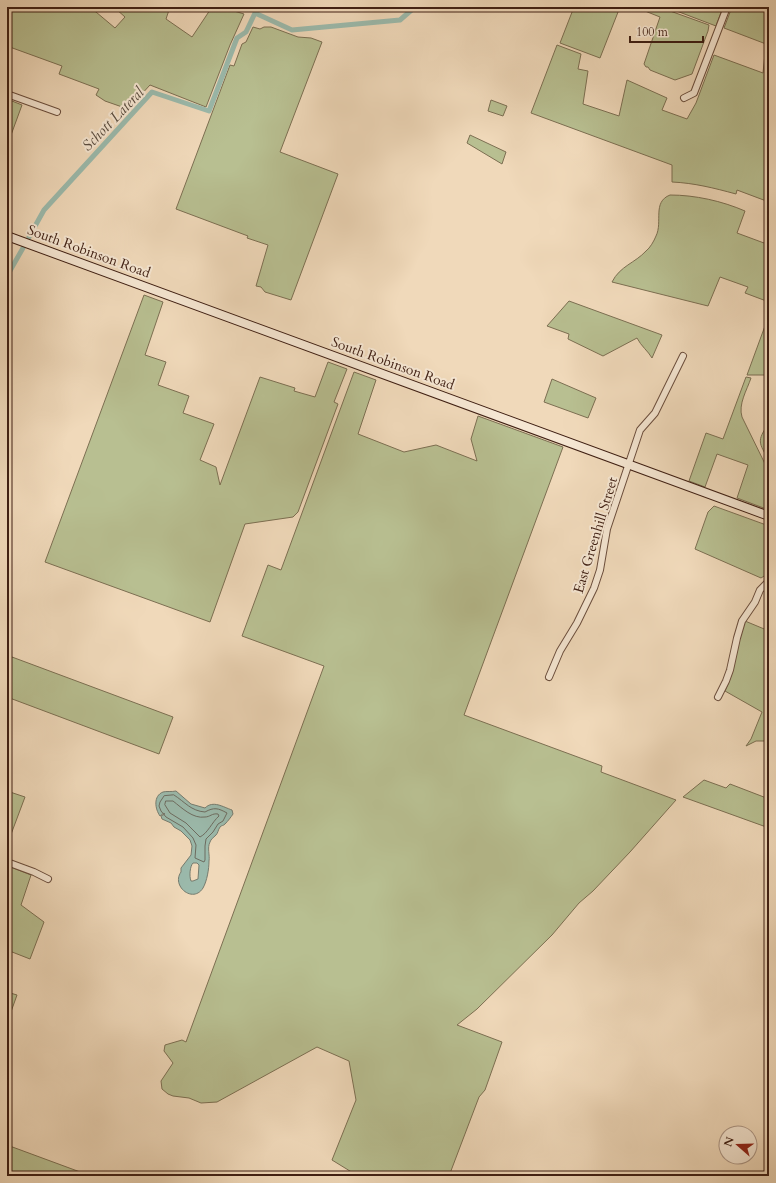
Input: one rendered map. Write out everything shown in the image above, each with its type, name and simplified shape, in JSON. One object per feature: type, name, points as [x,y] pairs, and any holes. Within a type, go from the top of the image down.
[{"type":"street","points":[[684,98],[694,93],[727,7]]},
{"type":"street","points":[[7,94],[57,112]]},
{"type":"street","name":"South Robinson Road","points":[[7,236],[769,516]]},
{"type":"street","name":"East Greenhill Street","points":[[549,677],[560,651],[577,623],[594,588],[600,570],[607,529],[630,464],[640,430],[655,413],[683,356]]},
{"type":"street","points":[[718,697],[730,670],[742,621],[755,602],[760,590],[769,581]]},
{"type":"street","points":[[7,862],[48,879]]},
{"type":"street","points":[[767,1176],[769,1171]]},
{"type":"green space","points":[[7,7],[88,7],[115,28],[125,17],[116,9],[117,7],[136,7],[144,10],[145,7],[170,7],[166,19],[192,37],[212,7],[221,7],[244,14],[230,45],[206,107],[150,85],[128,109],[105,101],[96,95],[99,89],[59,74],[62,66],[7,46]]},
{"type":"green space","points":[[574,7],[620,7],[600,58],[560,43]]},
{"type":"green space","points":[[635,7],[659,7],[709,25],[692,74],[675,80],[646,67],[644,64],[660,17]]},
{"type":"green space","points":[[666,7],[723,7],[716,26]]},
{"type":"green space","points":[[732,7],[769,7],[769,202],[737,190],[736,194],[688,183],[672,182],[672,165],[531,113],[557,45],[581,54],[578,69],[588,71],[583,104],[619,116],[627,80],[667,98],[662,110],[687,119],[696,103],[714,55],[763,73],[766,44],[724,28]]},
{"type":"green space","points":[[253,27],[260,29],[264,27],[271,27],[298,37],[311,38],[322,42],[280,152],[338,174],[291,300],[265,292],[261,287],[256,286],[268,245],[176,209],[230,65],[234,66],[242,44],[246,42]]},
{"type":"green space","points":[[7,99],[22,105],[7,146]]},
{"type":"green space","points":[[491,100],[507,106],[503,116],[488,111]]},
{"type":"green space","points":[[470,135],[506,152],[502,164],[467,143]]},
{"type":"green space","points":[[670,195],[699,197],[736,207],[745,211],[737,233],[764,243],[769,233],[769,302],[745,293],[748,287],[720,277],[708,306],[612,282],[623,268],[642,255],[652,244],[658,231],[661,202]]},
{"type":"green space","points":[[144,295],[163,302],[145,355],[166,362],[158,385],[189,396],[183,413],[214,424],[200,460],[216,467],[220,485],[260,377],[295,388],[294,391],[315,397],[328,362],[347,369],[334,402],[338,404],[298,512],[293,517],[245,524],[210,622],[45,562]]},
{"type":"green space","points":[[569,301],[662,335],[652,358],[637,338],[603,356],[568,339],[569,334],[547,326]]},
{"type":"green space","points":[[769,315],[769,375],[747,375]]},
{"type":"green space","points":[[354,372],[376,380],[358,434],[404,452],[436,445],[477,461],[471,439],[478,416],[563,447],[464,715],[602,766],[601,772],[676,800],[630,852],[593,891],[579,903],[552,935],[477,1009],[457,1025],[502,1042],[485,1090],[479,1097],[449,1176],[358,1176],[332,1160],[356,1100],[349,1061],[317,1047],[217,1102],[201,1103],[189,1098],[173,1096],[162,1089],[161,1081],[173,1063],[164,1051],[165,1045],[182,1040],[186,1042],[324,666],[242,636],[268,565],[281,570]]},
{"type":"green space","points":[[746,377],[751,378],[742,402],[741,412],[742,417],[769,472],[769,510],[737,498],[748,465],[717,454],[705,487],[689,481],[706,433],[723,439]]},
{"type":"green space","points":[[552,379],[596,398],[588,418],[544,402]]},
{"type":"green space","points":[[769,423],[769,461],[760,442],[762,434]]},
{"type":"green space","points":[[714,506],[769,526],[769,573],[761,578],[695,549],[708,512]]},
{"type":"green space","points":[[745,621],[769,631],[769,741],[756,741],[746,746],[751,739],[762,712],[725,691],[732,674]]},
{"type":"green space","points":[[12,657],[173,717],[159,754],[7,697],[7,671]]},
{"type":"green space","points":[[704,780],[726,788],[730,784],[769,799],[769,828],[683,797]]},
{"type":"green space","points":[[7,791],[25,797],[7,845]]},
{"type":"green space","points":[[8,866],[31,875],[21,905],[44,922],[30,959],[7,950]]},
{"type":"green space","points":[[7,992],[17,995],[7,1023]]},
{"type":"green space","points":[[7,1145],[91,1176],[7,1176]]},
{"type":"water","points":[[176,791],[191,804],[205,808],[215,804],[232,810],[233,814],[225,824],[220,827],[217,834],[210,841],[209,868],[206,882],[199,892],[194,894],[189,894],[184,891],[179,883],[181,868],[191,855],[192,846],[190,840],[171,823],[162,819],[161,816],[165,814],[164,813],[160,816],[156,806],[156,800],[160,794],[164,792]],"holes":[[[193,863],[197,863],[199,865],[198,879],[191,881],[191,866]]]},
{"type":"waterway","name":"Schott Lateral","points":[[29,237],[44,210],[152,92],[209,111],[237,38],[246,32],[255,13],[292,30],[400,20],[415,7]]},
{"type":"waterway","name":"Schott Lateral","points":[[7,276],[23,248]]}]
